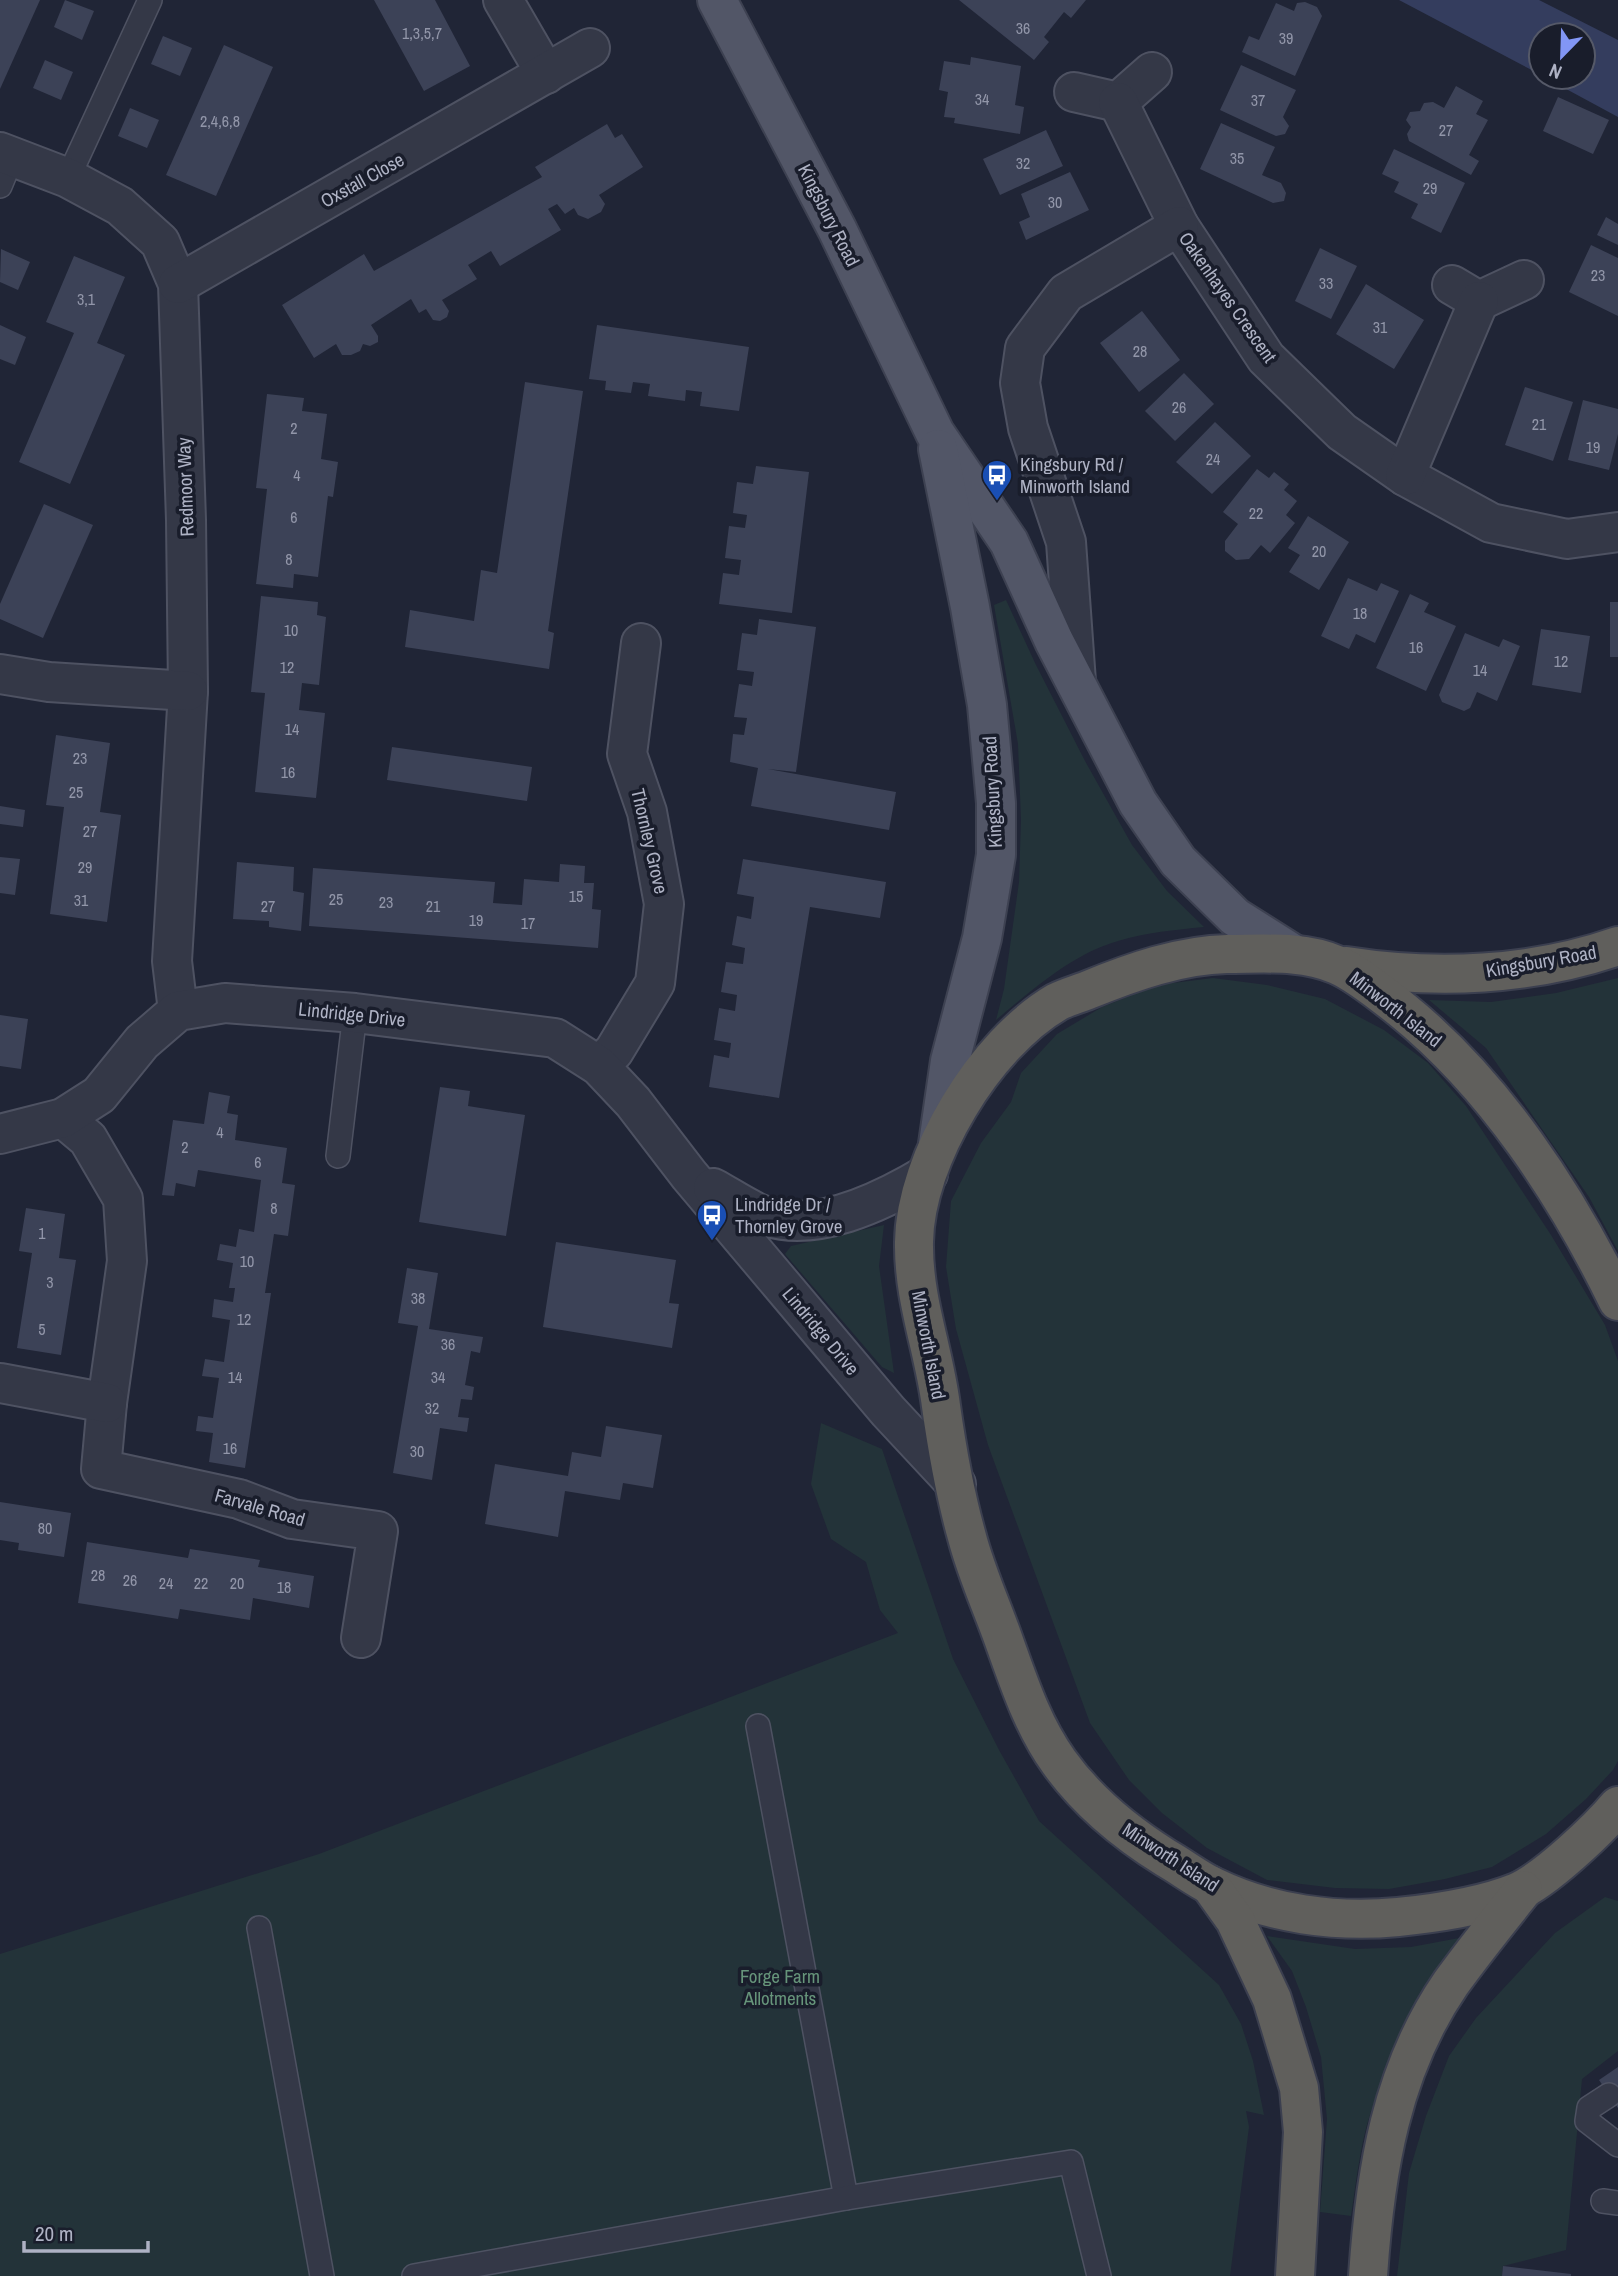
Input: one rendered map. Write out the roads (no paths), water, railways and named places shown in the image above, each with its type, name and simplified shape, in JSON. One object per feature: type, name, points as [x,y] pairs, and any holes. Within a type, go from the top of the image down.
[{"type":"highway","name":"Kingsbury Road","points":[[1338,965],[1388,972],[1446,975],[1513,970],[1590,956],[1618,946]]},
{"type":"highway","name":"Minworth Island","points":[[1618,1301],[1591,1248],[1536,1160],[1493,1100],[1453,1055],[1382,994],[1338,965],[1292,953],[1207,954],[1127,974],[1058,1002],[1006,1044],[988,1065],[952,1118],[932,1161],[918,1204],[914,1239],[918,1303],[939,1393],[967,1538],[1016,1674],[1037,1727],[1059,1763],[1077,1785],[1131,1836],[1210,1885],[1238,1897],[1295,1914],[1352,1920],[1435,1913],[1489,1901],[1523,1889],[1569,1853],[1618,1806]]},
{"type":"highway","points":[[1210,1885],[1235,1920],[1272,1999],[1299,2088],[1303,2132],[1295,2276]]},
{"type":"highway","points":[[1368,2276],[1375,2195],[1382,2156],[1389,2118],[1406,2069],[1450,1984],[1523,1889]]},
{"type":"main road","name":"Kingsbury Road","points":[[717,0],[837,229],[935,433],[1009,542],[1055,641],[1138,803],[1178,861],[1235,917],[1292,953]]},
{"type":"main road","name":"Kingsbury Road","points":[[932,1161],[950,1061],[987,914],[996,855],[996,803],[987,705],[935,433]]},
{"type":"street","points":[[503,0],[546,74]]},
{"type":"street","name":"Oxstall Close","points":[[178,284],[590,48]]},
{"type":"street","points":[[1074,92],[1118,102],[1152,72]]},
{"type":"street","name":"Oakenhayes Crescent","points":[[1118,102],[1179,226],[1266,358],[1342,432],[1405,476],[1491,523],[1567,539],[1618,532]]},
{"type":"street","points":[[4,165],[68,178],[120,206],[160,242],[178,284]]},
{"type":"street","name":"Oakenhayes Crescent","points":[[1076,682],[1066,542],[1028,428],[1020,383],[1025,348],[1066,293],[1179,226]]},
{"type":"street","points":[[1405,476],[1465,293],[1524,280]]},
{"type":"street","name":"Redmoor Way","points":[[178,284],[186,520],[188,691],[172,961],[178,1011]]},
{"type":"street","name":"Thornley Grove","points":[[599,1066],[614,1051],[655,982],[664,904],[647,812],[627,754],[641,643]]},
{"type":"street","points":[[0,674],[49,682],[188,691]]},
{"type":"street","name":"Lindridge Drive","points":[[178,1011],[225,1003],[355,1013],[555,1038],[599,1066],[633,1102],[690,1175],[888,1411],[956,1484]]},
{"type":"street","points":[[0,1134],[62,1118],[99,1094],[142,1042],[178,1011]]},
{"type":"street","name":"Farvale Road","points":[[62,1118],[88,1139],[123,1199],[127,1261],[107,1403],[101,1469],[239,1499],[292,1520],[379,1531],[361,1638]]},
{"type":"street","name":"Lindridge Drive","points":[[690,1175],[761,1215],[796,1222],[825,1219],[890,1196],[932,1161]]},
{"type":"street","points":[[0,1383],[107,1403]]},
{"type":"lane","points":[[68,178],[150,0]]},
{"type":"lane","points":[[338,1156],[355,1013]]},
{"type":"lane","points":[[758,1726],[846,2198]]},
{"type":"lane","points":[[259,1928],[322,2276]]},
{"type":"lane","points":[[1609,2095],[1589,2108],[1587,2121],[1618,2145]]},
{"type":"lane","points":[[414,2276],[846,2198],[1071,2162],[1099,2276]]},
{"type":"water","points":[[1399,0],[1539,0],[1580,21],[1527,21],[1527,68]]},
{"type":"water","points":[[1597,29],[1618,40],[1618,117],[1570,91],[1597,91]]},
{"type":"place","name":"Kingsbury Rd / Minworth Island","points":[[997,502]]},
{"type":"place","name":"Lindridge Dr / Thornley Grove","points":[[712,1242]]},
{"type":"park label","name":"Forge Farm Allotments","points":[[780,1987]]}]
